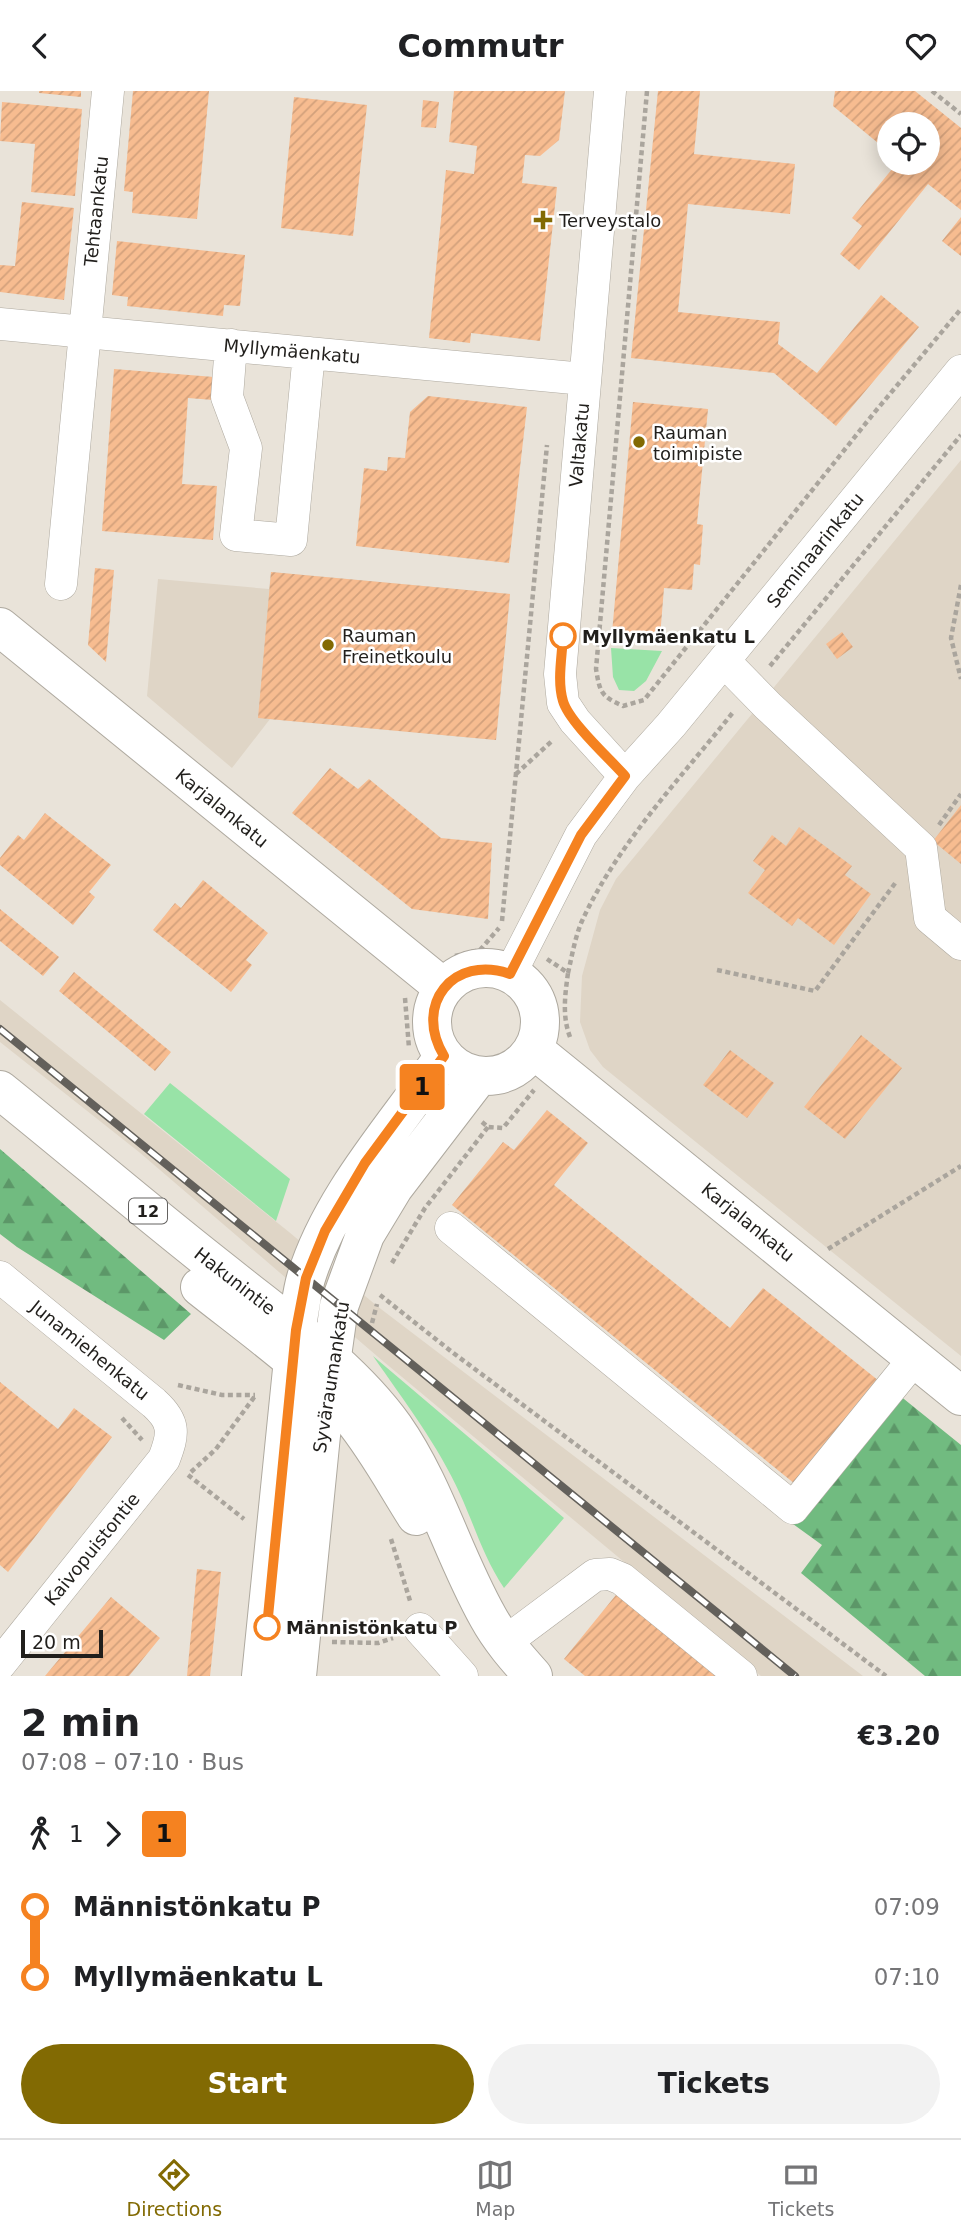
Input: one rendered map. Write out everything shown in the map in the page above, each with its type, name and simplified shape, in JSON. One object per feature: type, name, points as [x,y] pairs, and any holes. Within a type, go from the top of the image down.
[{"type":"main road","name":"Karjalankatu","points":[[0,627],[444,988]]},
{"type":"main road","points":[[477,969],[496,969],[510,974],[525,984],[536,1001],[541,1019],[534,1049],[520,1065],[501,1075],[479,1076],[426,1053],[433,1035],[435,1004],[444,988],[459,976],[477,969]]},
{"type":"main road","name":"Karjalankatu","points":[[534,1049],[961,1396]]},
{"type":"main road","name":"Syväraumankatu","points":[[261,1676],[295,1347],[306,1278],[325,1231],[426,1053]]},
{"type":"main road","name":"Syväraumankatu","points":[[297,1676],[321,1435],[339,1305],[365,1235],[394,1187],[479,1076]]},
{"type":"main road","name":"Hakunintie","points":[[0,1090],[330,1378],[382,1413],[410,1453],[431,1492],[496,1630],[533,1676]]},
{"type":"main road","name":"Hakunintie","points":[[0,1117],[135,1233],[295,1347]]},
{"type":"street","name":"Tehtaankatu","points":[[61,584],[108,91]]},
{"type":"street","name":"Valtakatu","points":[[610,91],[560,674],[563,703],[575,721],[625,776]]},
{"type":"street","name":"Myllymäenkatu","points":[[0,324],[584,379]]},
{"type":"street","points":[[231,345],[227,397],[246,448],[236,535],[291,540],[309,353]]},
{"type":"street","name":"Seminaarinkatu","points":[[510,974],[581,835],[625,776],[724,661],[961,371]]},
{"type":"street","points":[[724,661],[768,706],[921,848],[930,918],[961,944]]},
{"type":"street","points":[[451,1228],[793,1508],[915,1358]]},
{"type":"street","name":"Junamiehenkatu","points":[[0,1277],[154,1402],[166,1413],[172,1429]]},
{"type":"street","name":"Kaivopuistontie","points":[[0,1664],[164,1459],[172,1429]]},
{"type":"street","points":[[496,1630],[595,1575],[610,1574],[622,1579],[741,1676]]},
{"type":"street","points":[[420,1629],[462,1676]]},
{"type":"path","points":[[647,91],[596,669],[599,688],[606,698],[624,706],[644,699],[961,309]]},
{"type":"path","points":[[932,91],[961,114]]},
{"type":"path","points":[[501,925],[547,444]]},
{"type":"path","points":[[961,585],[951,638],[961,679]]},
{"type":"path","points":[[717,970],[816,991],[961,794]]},
{"type":"path","points":[[405,992],[426,1053]]},
{"type":"path","points":[[389,1272],[425,1208],[488,1127]]},
{"type":"path","points":[[819,1256],[961,1166]]},
{"type":"path","points":[[370,1330],[384,1284]]},
{"type":"path","points":[[380,1295],[452,1352],[886,1676]]},
{"type":"path","points":[[113,1411],[164,1459],[250,1524]]},
{"type":"path","points":[[325,1642],[378,1643],[420,1629]]},
{"type":"shaded area","points":[[961,460],[961,1356],[603,1067],[590,1050],[580,1022],[582,976],[600,910],[616,879]]},
{"type":"shaded area","name":"Rauman Freinetkoulu","points":[[271,572],[510,594],[496,740],[270,719],[232,768],[147,696],[158,579],[269,589]]},
{"type":"shaded area","points":[[0,1000],[377,1306],[863,1676],[761,1676],[384,1362],[139,1152],[0,1042]]},
{"type":"green space","points":[[611,648],[662,651],[646,681],[634,691],[619,690],[613,677]]},
{"type":"green space","points":[[170,1083],[290,1179],[276,1221],[144,1114]]},
{"type":"green space","points":[[0,1149],[191,1314],[164,1340],[0,1234]]},
{"type":"green space","points":[[373,1356],[564,1518],[504,1588],[485,1554],[460,1494],[441,1458]]},
{"type":"green space","points":[[899,1395],[961,1445],[961,1676],[925,1676],[801,1573],[822,1545],[793,1524]]},
{"type":"building","points":[[81,91],[81,97],[39,93]]},
{"type":"building","points":[[133,91],[209,91],[197,219],[132,213],[133,192],[124,191]]},
{"type":"building","points":[[454,91],[565,91],[559,140],[540,156],[525,155],[522,183],[557,187],[540,341],[471,333],[470,343],[429,338],[446,170],[474,174],[477,146],[449,142]]},
{"type":"building","points":[[658,91],[700,91],[694,154],[795,164],[790,214],[688,204],[678,312],[780,322],[778,344],[817,373],[881,295],[919,327],[836,426],[774,373],[631,358]]},
{"type":"building","points":[[835,91],[915,91],[961,128],[961,210],[928,184],[859,270],[840,254],[862,226],[852,218],[887,175],[940,175],[940,112],[877,112],[877,142],[833,106]]},
{"type":"building","points":[[294,97],[367,105],[353,236],[281,228]]},
{"type":"building","points":[[423,100],[439,102],[436,128],[421,127]]},
{"type":"building","points":[[2,102],[82,109],[75,196],[31,192],[35,144],[0,141]]},
{"type":"building","points":[[22,202],[74,208],[64,300],[0,292],[0,265],[15,266]]},
{"type":"building","points":[[961,217],[961,256],[942,241]]},
{"type":"building","points":[[117,241],[245,255],[240,306],[224,305],[223,316],[127,306],[128,297],[112,295]]},
{"type":"building","points":[[114,369],[214,377],[213,400],[188,398],[182,484],[217,486],[213,540],[102,531]]},
{"type":"building","points":[[428,396],[527,407],[509,563],[356,546],[364,468],[387,471],[388,457],[405,458],[410,412]]},
{"type":"building","points":[[633,402],[708,409],[697,524],[703,525],[700,565],[694,564],[692,590],[664,588],[660,637],[612,633]]},
{"type":"building","points":[[95,568],[114,570],[106,662],[88,645]]},
{"type":"building","name":"Rauman Freinetkoulu","points":[[271,572],[510,594],[496,740],[258,718]]},
{"type":"building","points":[[842,632],[853,647],[837,659],[826,644]]},
{"type":"building","points":[[330,768],[358,789],[369,779],[441,838],[492,843],[488,919],[412,909],[292,813]]},
{"type":"building","points":[[961,805],[961,864],[933,841]]},
{"type":"building","points":[[45,813],[111,865],[89,892],[95,897],[73,925],[0,865],[0,858],[18,835],[24,840]]},
{"type":"building","points":[[799,827],[852,866],[845,875],[871,894],[834,945],[798,918],[792,926],[748,893],[765,870],[753,861],[772,835],[786,846]]},
{"type":"building","points":[[203,880],[268,933],[246,960],[252,965],[231,992],[153,930],[175,903],[181,908]]},
{"type":"building","points":[[0,909],[59,957],[43,976],[0,941]]},
{"type":"building","points":[[74,972],[171,1052],[155,1071],[59,991]]},
{"type":"building","points":[[861,1035],[902,1068],[845,1139],[804,1107]]},
{"type":"building","points":[[730,1050],[774,1083],[747,1118],[703,1085]]},
{"type":"building","points":[[547,1110],[588,1143],[554,1185],[730,1328],[763,1288],[879,1381],[795,1484],[452,1205],[503,1142],[514,1150]]},
{"type":"building","points":[[0,1382],[58,1429],[74,1408],[112,1437],[8,1572],[0,1565]]},
{"type":"building","points":[[197,1569],[221,1572],[210,1676],[187,1676]]},
{"type":"building","points":[[620,1590],[726,1676],[585,1676],[564,1659]]},
{"type":"building","points":[[111,1597],[160,1638],[129,1676],[45,1676]]},
{"type":"railway","points":[[0,1029],[795,1676]]},
{"type":"bus line","name":"1","points":[[267,1627],[296,1330],[306,1278],[325,1231],[365,1163],[444,1056],[433,1035],[432,1019],[435,1004],[444,988],[450,981],[477,969],[496,969],[510,974],[581,835],[625,776],[575,721],[563,703],[560,674],[563,636]]},
{"type":"place","name":"Terveystalo","points":[[543,220]]},
{"type":"place","name":"Rauman toimipiste","points":[[639,442]]},
{"type":"place","name":"Myllymäenkatu L","points":[[563,636]]},
{"type":"place","name":"Rauman Freinetkoulu","points":[[328,645]]},
{"type":"place","name":"Männistönkatu P","points":[[267,1627]]}]
